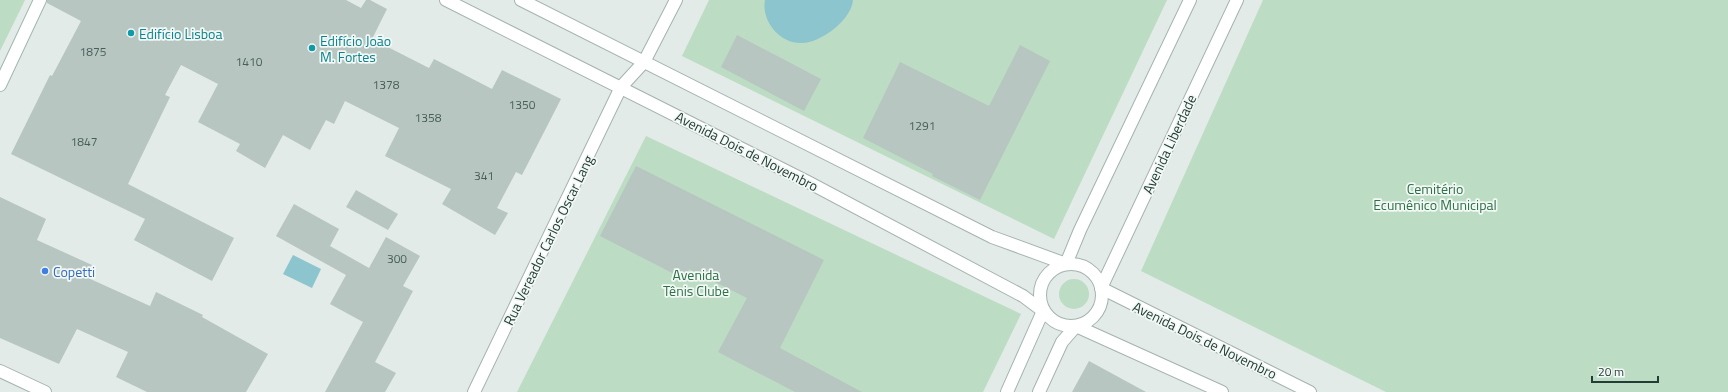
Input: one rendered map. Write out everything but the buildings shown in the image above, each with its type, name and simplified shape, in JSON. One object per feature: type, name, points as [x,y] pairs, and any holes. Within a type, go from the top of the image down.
[{"type":"street","points":[[0,85],[40,0]]},
{"type":"street","name":"Avenida Dois de Novembro","points":[[446,0],[808,182],[1023,296],[1043,311]]},
{"type":"street","points":[[521,0],[992,237],[1066,264],[1077,265],[1088,269],[1096,277],[1101,288],[1102,300],[1097,312],[1088,321],[1076,326],[1058,324],[1043,311],[1039,296],[1042,281],[1052,270],[1066,264],[1080,230],[1190,0]]},
{"type":"street","name":"Rua Vereador Carlos Oscar Lang","points":[[474,392],[621,87],[644,62],[676,0]]},
{"type":"street","name":"Avenida Liberdade","points":[[1101,288],[1237,0]]},
{"type":"street","name":"Avenida Dois de Novembro","points":[[1101,288],[1310,392]]},
{"type":"street","points":[[1007,392],[1043,311]]},
{"type":"street","points":[[1039,392],[1062,342],[1076,326]]},
{"type":"street","points":[[1076,326],[1222,392]]},
{"type":"street","points":[[0,372],[45,392]]},
{"type":"green space","points":[[0,0],[25,0],[0,51]]},
{"type":"green space","points":[[709,0],[1167,0],[1054,239],[682,56]]},
{"type":"green space","name":"Cemitério Ecumênico Municipal","points":[[1263,0],[1728,0],[1728,392],[1386,392],[1141,271]]},
{"type":"green space","name":"Avenida Tênis Clube","points":[[646,136],[1021,314],[983,392],[517,392]]},
{"type":"green space","points":[[1074,279],[1080,280],[1088,288],[1088,300],[1080,308],[1074,309],[1068,308],[1060,300],[1059,294],[1060,288],[1068,280]]},
{"type":"water","points":[[765,0],[853,0],[847,15],[834,29],[818,39],[802,43],[786,40],[774,30],[766,16]]},
{"type":"water","points":[[293,255],[321,269],[312,288],[283,274]]},
{"type":"place","name":"Edifício Lisboa","points":[[131,33]]},
{"type":"place","name":"Edifício João M. Fortes","points":[[312,48]]},
{"type":"place","name":"Copetti","points":[[45,271]]}]
